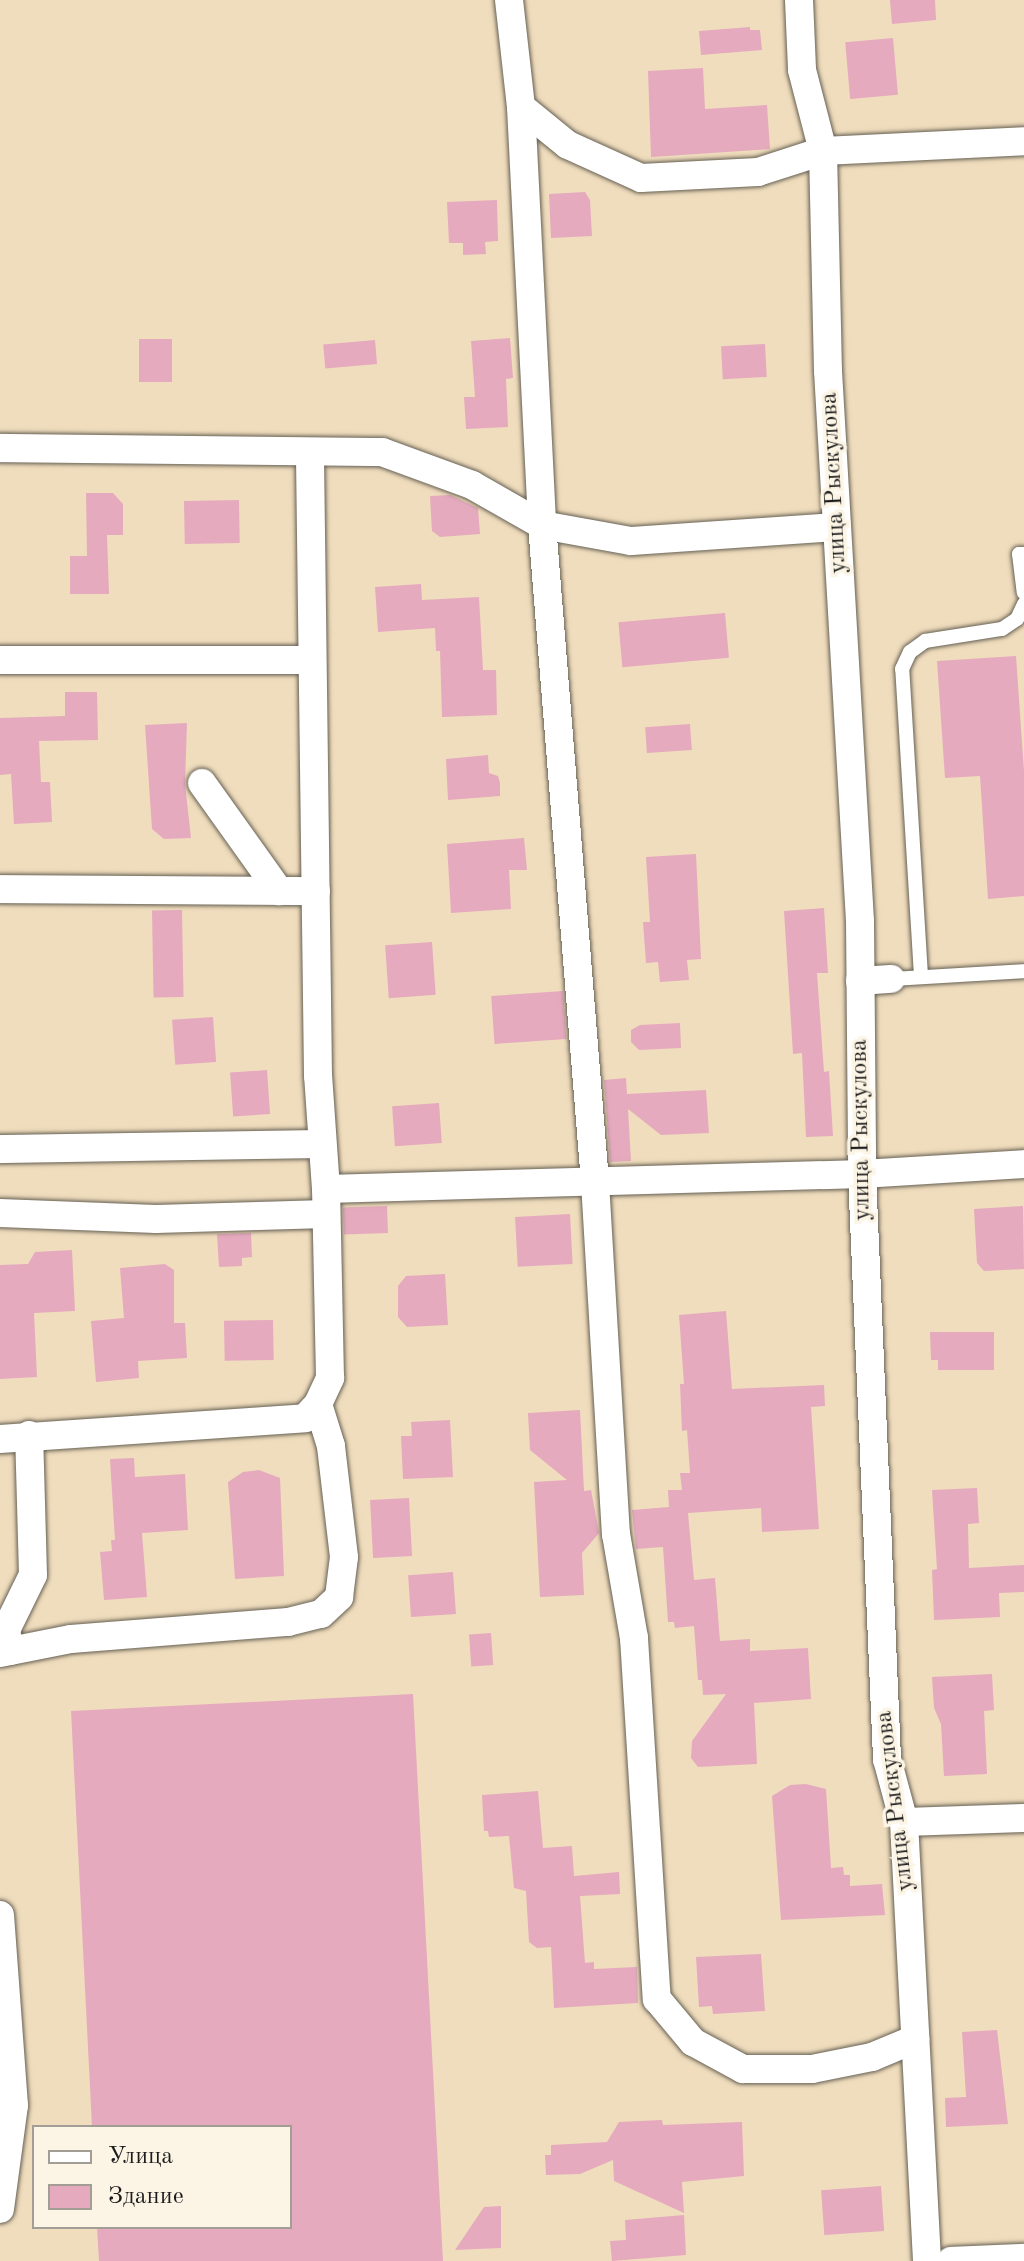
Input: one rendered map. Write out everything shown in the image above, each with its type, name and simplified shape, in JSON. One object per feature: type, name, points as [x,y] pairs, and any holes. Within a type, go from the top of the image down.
[{"type":"street","points":[[509,0],[521,107],[542,525],[595,1182],[616,1534],[634,1638],[657,1999],[693,2042],[743,2069],[812,2069],[872,2057],[915,2039]]},
{"type":"street","name":"улица Рыскулова","points":[[799,0],[802,70],[823,151],[837,527],[860,921],[862,1174],[887,1759],[904,1822],[927,2261]]},
{"type":"street","points":[[521,107],[568,145],[641,178],[758,172],[823,151],[1024,141]]},
{"type":"street","points":[[0,448],[310,454],[382,452],[472,485],[542,525],[631,541],[837,527]]},
{"type":"street","points":[[0,1439],[305,1418],[318,1404],[330,1378],[316,891],[310,454]]},
{"type":"street","points":[[0,660],[312,660]]},
{"type":"street","points":[[202,783],[279,891]]},
{"type":"street","points":[[0,889],[316,891]]},
{"type":"street","points":[[860,981],[891,979]]},
{"type":"street","points":[[0,1149],[322,1144]]},
{"type":"street","points":[[0,1213],[156,1219],[326,1201],[595,1182],[862,1174],[1024,1164]]},
{"type":"street","points":[[29,1435],[33,1575],[6,1630],[5,1652],[71,1639],[288,1622],[321,1614],[339,1597],[344,1557],[331,1446],[318,1404]]},
{"type":"street","points":[[904,1822],[1024,1818]]},
{"type":"street","points":[[0,1915],[14,2105],[0,2209]]},
{"type":"street","points":[[951,2261],[1024,2258]]},
{"type":"lane","points":[[1024,554],[1019,554],[1024,593]]},
{"type":"lane","points":[[921,976],[902,669],[910,652],[925,641],[1002,629],[1017,619],[1024,604]]},
{"type":"lane","points":[[891,979],[1024,971]]},
{"type":"building","points":[[890,0],[935,0],[936,20],[892,24]]},
{"type":"building","points":[[750,27],[750,30],[760,30],[762,50],[701,55],[699,31]]},
{"type":"building","points":[[893,38],[898,95],[850,99],[845,42]]},
{"type":"building","points":[[703,68],[705,109],[767,105],[770,149],[651,157],[648,71]]},
{"type":"building","points":[[585,192],[590,200],[592,236],[551,238],[549,194]]},
{"type":"building","points":[[497,200],[498,241],[485,242],[486,254],[463,255],[463,243],[449,243],[447,202]]},
{"type":"building","points":[[510,338],[513,378],[506,379],[508,427],[466,429],[464,397],[475,397],[471,341]]},
{"type":"building","points":[[139,339],[172,339],[172,382],[139,382]]},
{"type":"building","points":[[375,340],[377,364],[325,368],[323,345]]},
{"type":"building","points":[[765,344],[767,377],[723,379],[721,346]]},
{"type":"building","points":[[86,493],[113,493],[123,504],[123,535],[107,535],[109,594],[70,594],[70,556],[87,556]]},
{"type":"building","points":[[450,495],[478,508],[480,534],[440,537],[432,531],[430,496]]},
{"type":"building","points":[[239,500],[240,543],[185,544],[184,501]]},
{"type":"building","points":[[421,584],[422,600],[479,597],[483,670],[496,670],[497,715],[442,717],[440,651],[436,651],[435,628],[378,632],[375,587]]},
{"type":"building","points":[[725,613],[729,658],[622,667],[618,622]]},
{"type":"building","points":[[1016,656],[1024,771],[1024,896],[988,899],[980,776],[945,778],[937,661]]},
{"type":"building","points":[[65,692],[97,692],[98,740],[39,741],[41,782],[50,782],[52,822],[14,824],[11,774],[0,775],[0,718],[65,716]]},
{"type":"building","points":[[187,723],[185,784],[191,838],[164,839],[152,829],[145,725]]},
{"type":"building","points":[[690,724],[692,750],[647,753],[645,727]]},
{"type":"building","points":[[488,755],[489,773],[498,776],[500,796],[448,800],[446,759]]},
{"type":"building","points":[[524,838],[527,870],[509,870],[511,909],[451,913],[447,844]]},
{"type":"building","points":[[696,854],[701,959],[687,960],[689,980],[660,982],[658,962],[646,963],[643,922],[650,922],[646,857]]},
{"type":"building","points":[[824,908],[828,973],[817,973],[824,1072],[829,1071],[833,1136],[806,1137],[802,1053],[793,1054],[784,911]]},
{"type":"building","points":[[182,910],[184,997],[154,998],[152,911]]},
{"type":"building","points":[[432,942],[436,995],[389,998],[385,945]]},
{"type":"building","points":[[563,991],[566,1039],[495,1044],[491,996]]},
{"type":"building","points":[[213,1017],[216,1062],[175,1065],[172,1020]]},
{"type":"building","points":[[680,1023],[681,1048],[639,1050],[631,1042],[631,1030],[640,1025]]},
{"type":"building","points":[[267,1070],[270,1114],[233,1116],[230,1073]]},
{"type":"building","points":[[626,1078],[627,1094],[706,1090],[709,1133],[661,1135],[628,1109],[631,1161],[610,1162],[604,1080]]},
{"type":"building","points":[[439,1103],[442,1143],[395,1146],[392,1106]]},
{"type":"building","points":[[387,1206],[388,1233],[344,1235],[343,1208]]},
{"type":"building","points":[[1023,1206],[1024,1269],[984,1271],[977,1263],[974,1209]]},
{"type":"building","points":[[570,1214],[573,1264],[518,1267],[515,1217]]},
{"type":"building","points":[[251,1233],[252,1257],[242,1258],[242,1266],[219,1267],[217,1234]]},
{"type":"building","points":[[72,1250],[75,1311],[34,1313],[37,1377],[0,1379],[0,1265],[28,1264],[35,1252]]},
{"type":"building","points":[[165,1264],[174,1270],[174,1323],[185,1323],[187,1358],[138,1361],[139,1378],[96,1382],[91,1321],[124,1318],[120,1268]]},
{"type":"building","points":[[445,1274],[448,1325],[407,1327],[398,1317],[398,1286],[406,1276]]},
{"type":"building","points":[[726,1311],[732,1389],[824,1385],[825,1406],[811,1407],[819,1529],[762,1532],[761,1508],[688,1513],[694,1580],[715,1578],[720,1641],[750,1639],[750,1651],[808,1648],[811,1699],[754,1703],[757,1764],[698,1767],[691,1758],[692,1741],[726,1694],[703,1695],[702,1680],[698,1680],[694,1626],[675,1628],[674,1622],[668,1622],[663,1547],[636,1549],[632,1510],[669,1507],[668,1490],[682,1490],[680,1473],[690,1473],[687,1430],[682,1431],[680,1384],[684,1384],[679,1315]]},
{"type":"building","points":[[273,1320],[274,1360],[225,1361],[224,1321]]},
{"type":"building","points":[[930,1332],[994,1332],[994,1370],[938,1370],[938,1360],[931,1360]]},
{"type":"building","points":[[580,1410],[584,1491],[591,1490],[599,1533],[582,1553],[584,1595],[540,1597],[534,1482],[567,1480],[530,1450],[528,1413]]},
{"type":"building","points":[[450,1420],[453,1477],[403,1479],[401,1436],[412,1436],[411,1422]]},
{"type":"building","points":[[134,1458],[135,1477],[185,1474],[188,1530],[142,1533],[147,1597],[104,1600],[100,1552],[112,1551],[111,1540],[115,1540],[110,1459]]},
{"type":"building","points":[[259,1470],[280,1478],[284,1576],[235,1579],[228,1482],[243,1472]]},
{"type":"building","points":[[977,1488],[979,1523],[968,1524],[969,1568],[1024,1565],[1024,1592],[999,1593],[1000,1617],[934,1620],[932,1570],[937,1569],[932,1490]]},
{"type":"building","points":[[409,1498],[412,1556],[373,1558],[370,1500]]},
{"type":"building","points":[[453,1572],[456,1614],[411,1617],[408,1575]]},
{"type":"building","points":[[491,1633],[493,1665],[471,1666],[469,1635]]},
{"type":"building","points":[[992,1674],[994,1710],[984,1711],[987,1774],[944,1776],[941,1724],[934,1708],[932,1677]]},
{"type":"building","points":[[413,1694],[443,2261],[99,2261],[97,2229],[292,2229],[292,2125],[92,2125],[71,1711]]},
{"type":"building","points":[[806,1784],[826,1789],[831,1868],[843,1867],[844,1875],[850,1875],[850,1886],[882,1884],[885,1915],[781,1920],[772,1796],[790,1785]]},
{"type":"building","points":[[538,1791],[543,1848],[572,1846],[574,1876],[619,1872],[620,1894],[580,1896],[585,1963],[594,1962],[594,1969],[637,1967],[638,2003],[554,2008],[551,1947],[537,1948],[529,1942],[526,1891],[514,1888],[509,1836],[489,1837],[488,1831],[484,1831],[482,1795]]},
{"type":"building","points":[[761,1954],[765,2011],[713,2014],[712,2006],[699,2007],[696,1957]]},
{"type":"building","points":[[997,2030],[1008,2124],[946,2127],[945,2098],[966,2097],[962,2032]]},
{"type":"building","points":[[662,2120],[663,2125],[742,2122],[744,2176],[682,2182],[684,2213],[614,2181],[613,2160],[580,2174],[546,2175],[545,2155],[551,2155],[551,2145],[607,2142],[619,2122]]},
{"type":"building","points":[[881,2186],[884,2231],[824,2235],[821,2190]]},
{"type":"building","points":[[501,2206],[501,2248],[455,2250],[484,2207]]},
{"type":"building","points":[[684,2215],[686,2255],[612,2261],[610,2241],[626,2240],[625,2220]]}]
